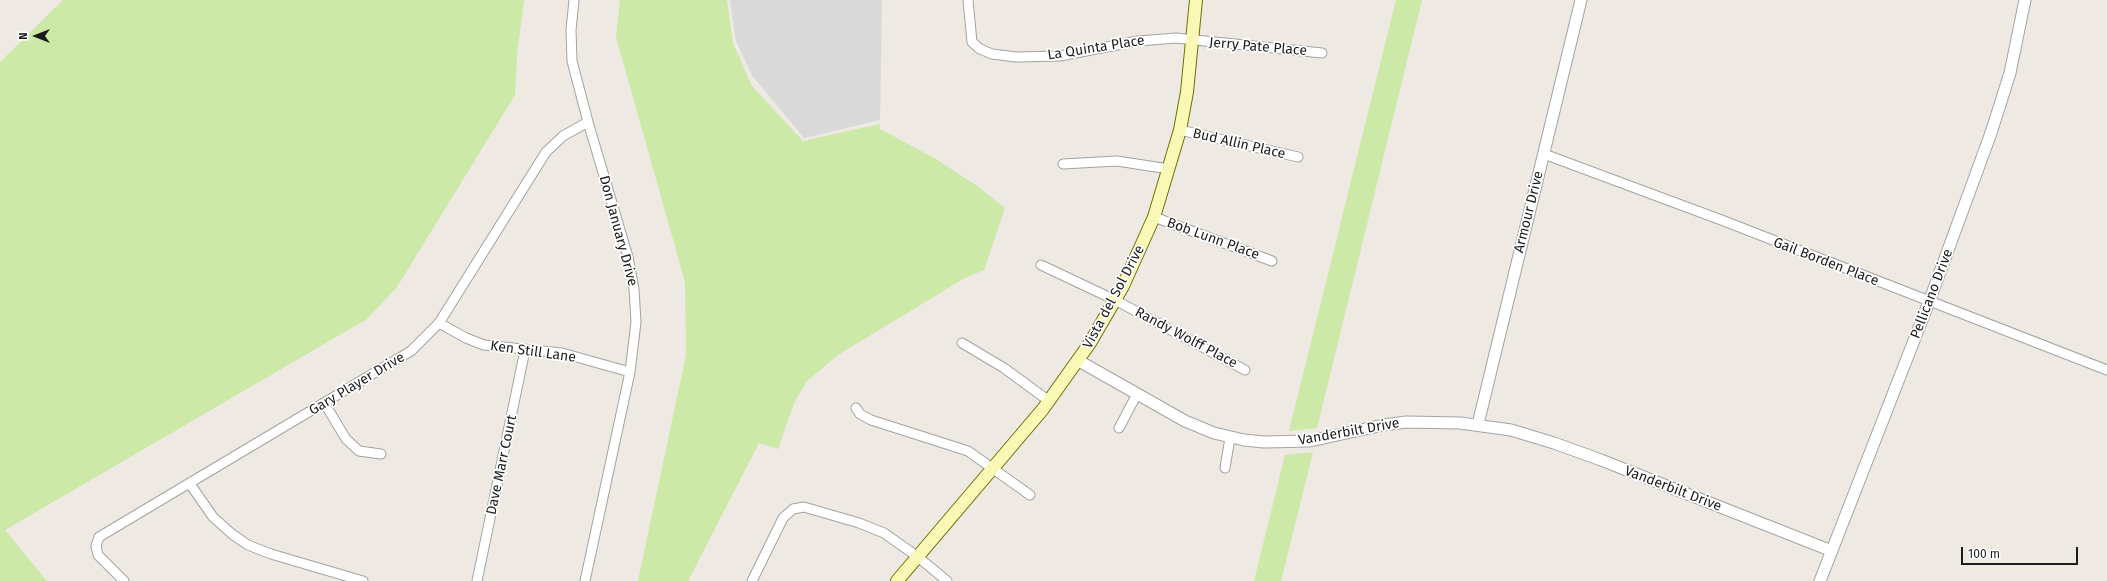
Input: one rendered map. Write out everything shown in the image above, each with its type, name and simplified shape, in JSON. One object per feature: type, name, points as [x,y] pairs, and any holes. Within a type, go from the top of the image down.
[{"type":"main road","name":"Vista del Sol Drive","points":[[897,581],[1049,401],[1079,361],[1116,300],[1154,218],[1180,130],[1194,41],[1196,0]]},
{"type":"street","name":"Don January Drive","points":[[574,0],[571,30],[572,61],[588,122],[628,257],[634,290],[636,322],[630,372],[585,581]]},
{"type":"street","name":"La Quinta Place","points":[[968,0],[972,42],[980,49],[992,54],[1016,57],[1048,57],[1157,39],[1176,38],[1194,41]]},
{"type":"street","name":"Armour Drive","points":[[1478,424],[1505,305],[1544,154],[1581,0]]},
{"type":"street","name":"Pellicano Drive","points":[[1820,581],[1930,302],[2001,103],[2017,40],[2024,0]]},
{"type":"street","name":"Jerry Pate Place","points":[[1194,41],[1322,53]]},
{"type":"street","name":"Gary Player Drive","points":[[124,581],[98,555],[96,546],[99,537],[325,404],[411,351],[439,323],[546,152],[563,136],[588,122]]},
{"type":"street","name":"Bud Allin Place","points":[[1180,130],[1298,157]]},
{"type":"street","name":"Gail Borden Place","points":[[1544,154],[1726,222],[2107,370]]},
{"type":"street","points":[[1063,164],[1117,161],[1169,169]]},
{"type":"street","name":"Bob Lunn Place","points":[[1154,218],[1272,261]]},
{"type":"street","name":"Randy Wolff Place","points":[[1041,265],[1116,300],[1245,370]]},
{"type":"street","name":"Ken Still Lane","points":[[439,323],[466,338],[484,345],[562,353],[630,372]]},
{"type":"street","points":[[962,343],[1004,368],[1049,401]]},
{"type":"street","name":"Dave Marr Court","points":[[477,581],[525,350]]},
{"type":"street","name":"Vanderbilt Drive","points":[[1079,361],[1185,421],[1230,438],[1264,442],[1310,441],[1383,424],[1406,422],[1478,424],[1511,430],[1554,443],[1832,551]]},
{"type":"street","points":[[1119,428],[1138,394]]},
{"type":"street","points":[[325,404],[346,439],[358,451],[381,454]]},
{"type":"street","points":[[856,408],[864,416],[871,420],[968,451],[992,470],[1030,495]]},
{"type":"street","points":[[1225,468],[1230,438]]},
{"type":"street","points":[[190,484],[213,517],[232,534],[248,545],[272,554],[364,581]]},
{"type":"street","points":[[752,581],[783,518],[792,509],[797,508],[815,510],[876,529],[918,557],[947,581]]},
{"type":"shaded area","points":[[730,0],[882,0],[880,120],[804,138],[751,74],[736,41]]},
{"type":"green space","points":[[63,0],[524,0],[517,55],[515,95],[397,287],[367,319],[5,530],[47,581],[0,581],[0,62]]},
{"type":"green space","points":[[620,0],[727,0],[733,43],[752,86],[803,141],[880,124],[880,129],[936,159],[977,186],[1005,208],[984,270],[963,279],[838,355],[807,381],[794,403],[778,449],[759,443],[688,581],[638,581],[686,355],[685,282],[616,37]]},
{"type":"green space","points":[[1396,0],[1422,0],[1317,428],[1289,431]]},
{"type":"green space","points":[[1313,452],[1281,581],[1254,581],[1285,455]]}]
